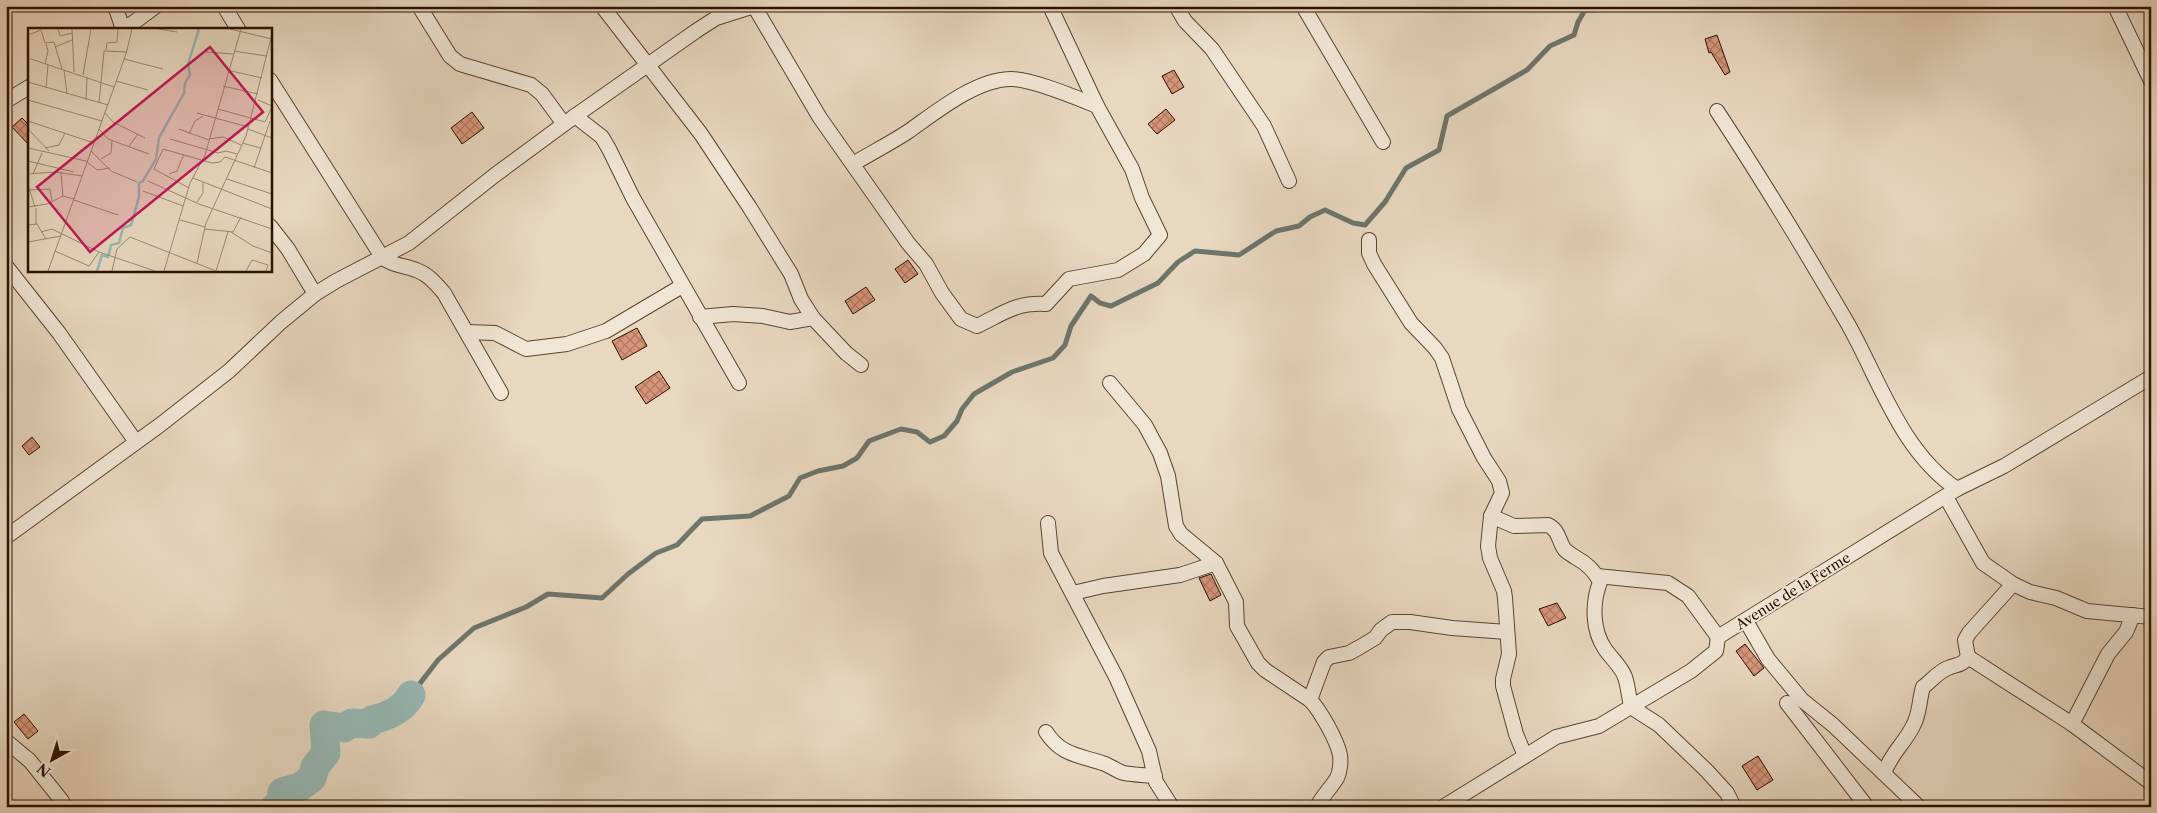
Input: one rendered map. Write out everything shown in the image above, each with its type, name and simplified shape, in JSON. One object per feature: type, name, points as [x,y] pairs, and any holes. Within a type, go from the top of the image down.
[{"type":"street","points":[[116,6],[122,28]]},
{"type":"street","points":[[124,28],[133,24],[156,6]]},
{"type":"street","points":[[224,6],[237,28]]},
{"type":"street","points":[[419,6],[450,56],[460,64],[531,85],[569,120],[602,138],[610,149],[633,198],[738,384]]},
{"type":"street","points":[[602,6],[701,134],[750,208],[790,274],[801,299],[813,318],[846,354],[861,365]]},
{"type":"street","points":[[7,535],[136,442],[229,371],[281,322],[316,294],[336,281],[409,243],[569,120],[716,18],[754,6],[820,118],[908,243],[926,264],[942,293],[961,319],[977,326],[1004,311],[1030,303],[1046,304],[1069,279],[1118,270],[1144,254],[1160,235],[1142,198],[1132,169],[1097,106],[1050,6]]},
{"type":"street","points":[[1176,6],[1185,20],[1212,49],[1264,126],[1289,181]]},
{"type":"street","points":[[1303,6],[1383,142]]},
{"type":"street","points":[[2115,6],[2151,81]]},
{"type":"street","points":[[853,164],[966,93],[997,81],[1011,79],[1038,85],[1097,106]]},
{"type":"street","points":[[271,82],[382,257],[398,266],[417,270],[433,280],[444,294],[467,332],[501,393]]},
{"type":"street","points":[[6,101],[28,88]]},
{"type":"street","points":[[1717,111],[1849,326],[1909,439],[1951,493],[1983,563],[2013,584],[2030,592],[2056,598],[2087,611],[2151,617]]},
{"type":"street","points":[[271,227],[288,249],[316,294]]},
{"type":"street","points":[[1369,240],[1369,253],[1378,271],[1411,323],[1436,348],[1442,358],[1459,409],[1484,458],[1499,481],[1502,493],[1491,516],[1488,546],[1490,558],[1504,591],[1509,654],[1503,686],[1516,734],[1525,756]]},
{"type":"street","points":[[6,266],[59,333],[136,442]]},
{"type":"street","points":[[467,332],[494,333],[526,349],[539,349],[567,344],[606,331],[682,286]]},
{"type":"street","points":[[700,317],[733,314],[763,316],[790,322],[813,318]]},
{"type":"street","name":"Avenue de la Ferme","points":[[1718,637],[1951,493],[2004,466],[2151,378]]},
{"type":"street","points":[[1110,383],[1145,425],[1160,453],[1168,476],[1176,526],[1181,534],[1216,563],[1236,602],[1237,626],[1258,663],[1316,706],[1340,754],[1337,777],[1317,807]]},
{"type":"street","points":[[1491,516],[1514,526],[1548,525],[1553,527],[1558,532],[1564,549],[1588,566],[1597,576],[1600,582],[1594,599],[1596,618],[1594,628],[1604,648],[1624,676],[1631,707],[1658,724],[1707,771],[1727,793],[1734,807]]},
{"type":"street","points":[[1048,524],[1051,553],[1116,677],[1149,751],[1156,782],[1172,807]]},
{"type":"street","points":[[1073,593],[1103,586],[1180,575],[1216,563]]},
{"type":"street","points":[[1443,807],[1464,802],[1525,756],[1556,737],[1599,726],[1690,671],[1716,652],[1718,637],[1688,596],[1668,583],[1597,576]]},
{"type":"street","points":[[2013,584],[1969,633],[1965,640],[1968,657],[2072,724],[2151,783]]},
{"type":"street","points":[[2072,724],[2108,654],[2126,632],[2133,615]]},
{"type":"street","points":[[1746,621],[1768,659],[1802,700],[1833,725],[1919,807]]},
{"type":"street","points":[[1310,700],[1324,662],[1329,657],[1349,653],[1360,647],[1375,638],[1381,630],[1392,622],[1410,622],[1452,628],[1507,632]]},
{"type":"street","points":[[1884,773],[1889,758],[1913,728],[1917,718],[1922,688],[1948,668],[1958,666],[1968,657]]},
{"type":"street","points":[[1787,704],[1866,807]]},
{"type":"street","points":[[1046,732],[1062,750],[1076,756],[1104,763],[1123,773],[1155,776]]},
{"type":"street","points":[[6,741],[30,761],[62,801]]},
{"type":"building","points":[[1717,35],[1730,72],[1725,75],[1711,52],[1709,53],[1705,39]]},
{"type":"building","points":[[1174,70],[1184,87],[1172,94],[1162,76]]},
{"type":"building","points":[[1166,109],[1175,120],[1157,134],[1148,124]]},
{"type":"building","points":[[472,112],[484,128],[462,144],[451,128]]},
{"type":"building","points":[[22,118],[28,124],[28,144],[12,127]]},
{"type":"building","points":[[908,260],[918,274],[905,283],[895,269]]},
{"type":"building","points":[[866,287],[875,300],[853,314],[845,301]]},
{"type":"building","points":[[637,328],[647,346],[622,360],[612,341]]},
{"type":"building","points":[[659,371],[670,388],[646,404],[635,387]]},
{"type":"building","points":[[32,437],[40,447],[29,455],[22,446]]},
{"type":"building","points":[[1211,574],[1221,595],[1210,601],[1199,578]]},
{"type":"building","points":[[1557,603],[1566,618],[1548,626],[1539,609]]},
{"type":"building","points":[[1745,644],[1764,668],[1754,676],[1736,651]]},
{"type":"building","points":[[24,714],[38,731],[28,739],[14,722]]},
{"type":"building","points":[[1758,756],[1773,780],[1757,790],[1742,766]]},
{"type":"waterway","points":[[411,695],[438,660],[474,628],[526,607],[548,594],[602,598],[628,574],[656,553],[677,545],[702,519],[750,516],[789,496],[800,478],[818,471],[843,466],[857,458],[869,441],[901,429],[917,432],[930,442],[944,436],[957,421],[962,409],[974,394],[1012,372],[1053,358],[1065,345],[1071,326],[1091,296],[1100,303],[1111,306],[1158,283],[1178,262],[1195,251],[1239,255],[1276,231],[1299,226],[1310,217],[1325,210],[1353,223],[1365,225],[1385,202],[1406,168],[1439,150],[1447,116],[1527,70],[1550,46],[1574,35],[1578,22],[1585,10],[1596,10],[1613,6]]},
{"type":"waterway","points":[[275,807],[281,803],[282,792],[300,787],[312,778],[315,767],[326,753],[324,725],[344,728],[352,723],[369,724],[372,720],[383,717],[400,708],[411,695]]}]
